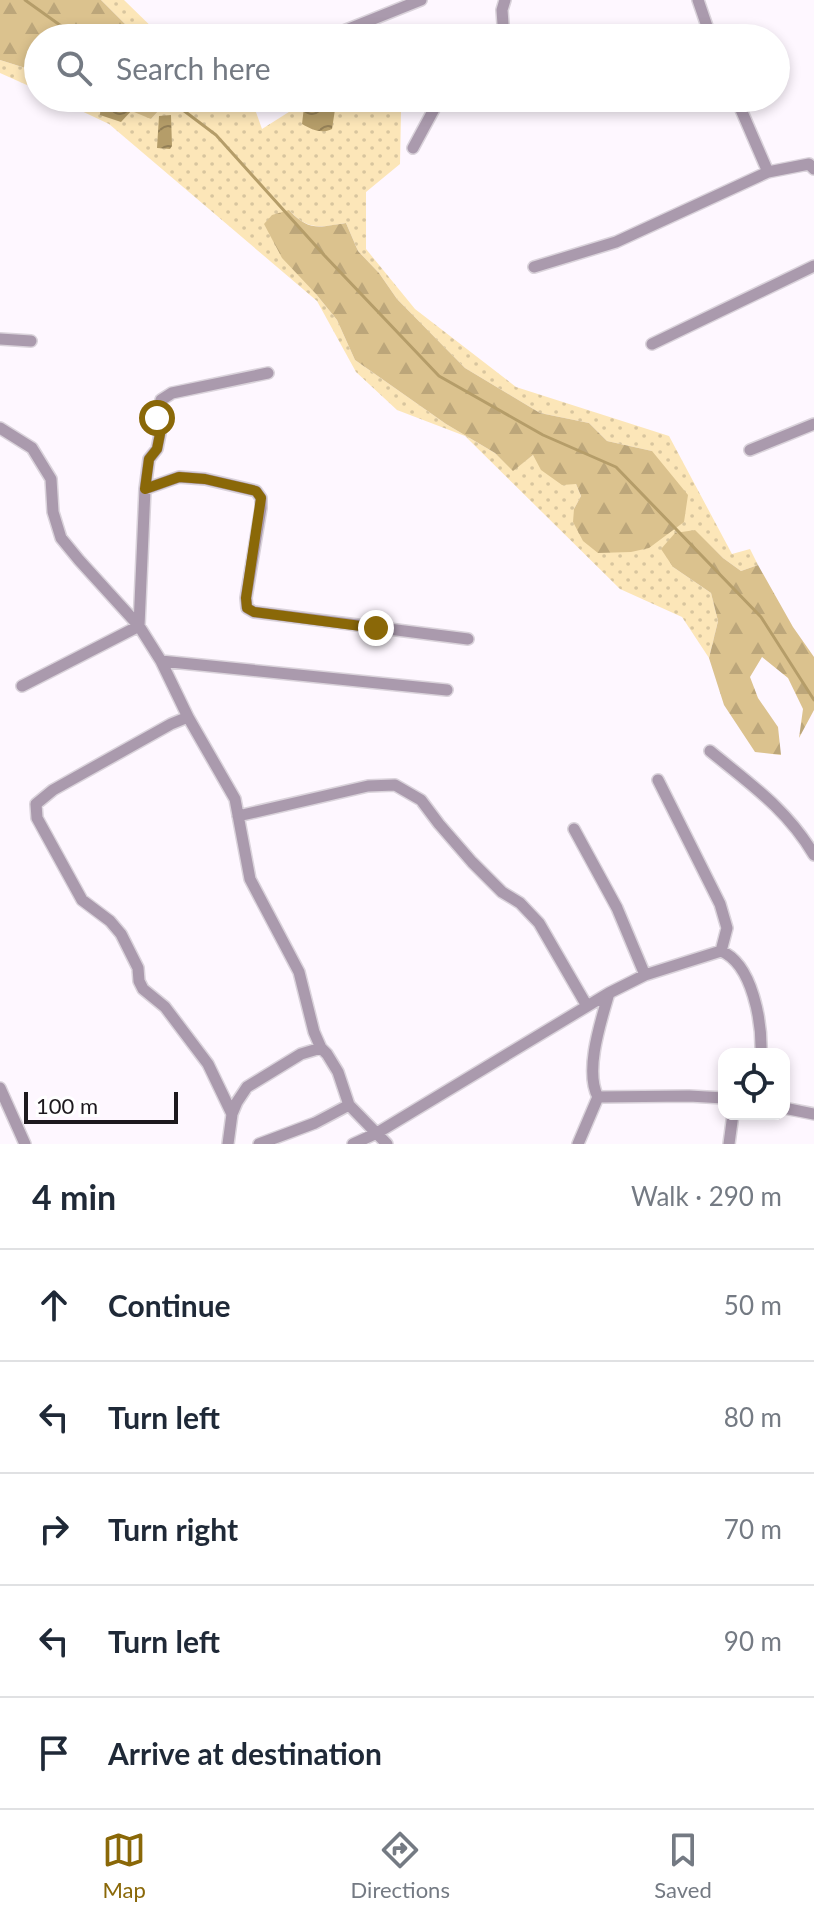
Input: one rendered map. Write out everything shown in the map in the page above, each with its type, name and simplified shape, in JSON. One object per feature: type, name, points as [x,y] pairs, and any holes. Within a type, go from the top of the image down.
[{"type":"street","points":[[361,24],[421,0]]},
{"type":"street","points":[[503,24],[505,0]]},
{"type":"street","points":[[698,0],[706,24]]},
{"type":"street","points":[[413,148],[432,112]]},
{"type":"street","points":[[742,112],[768,172]]},
{"type":"street","points":[[534,267],[616,242],[768,172],[809,164],[814,169]]},
{"type":"street","points":[[652,344],[814,266]]},
{"type":"street","points":[[0,339],[31,341]]},
{"type":"street","points":[[139,626],[145,489],[149,459],[157,449],[160,434],[157,418],[161,400],[172,393],[268,373]]},
{"type":"street","points":[[750,450],[814,424]]},
{"type":"street","points":[[0,428],[32,448],[51,479],[53,512],[61,538],[139,626],[161,661],[188,717],[235,799],[250,879],[299,972],[321,1048],[338,1072],[349,1105],[387,1144]]},
{"type":"street","points":[[145,489],[179,477],[205,479],[256,491],[261,498],[261,508],[246,598],[247,608],[254,612],[468,639]]},
{"type":"street","points":[[22,686],[139,626]]},
{"type":"street","points":[[161,661],[447,690]]},
{"type":"street","points":[[188,717],[53,790],[36,804],[37,818],[82,900],[110,921],[121,934],[138,968],[143,989],[165,1007],[208,1064],[232,1114]]},
{"type":"street","points":[[710,751],[781,809],[802,834],[814,855]]},
{"type":"street","points":[[658,780],[720,904],[727,928],[721,951]]},
{"type":"street","points":[[238,816],[368,786],[395,785],[421,800],[472,862],[539,923],[587,1006]]},
{"type":"street","points":[[574,829],[617,908],[645,975]]},
{"type":"street","points":[[353,1144],[377,1133],[609,993],[645,975],[721,951],[739,964],[750,987],[759,1019],[761,1048]]},
{"type":"street","points":[[598,1097],[593,1088],[595,1055],[609,993]]},
{"type":"street","points":[[228,1144],[232,1114],[247,1087],[301,1054],[321,1048]]},
{"type":"street","points":[[0,1088],[25,1144]]},
{"type":"street","points":[[598,1097],[718,1098]]},
{"type":"street","points":[[578,1144],[598,1097]]},
{"type":"street","points":[[259,1144],[315,1123],[349,1105]]},
{"type":"street","points":[[790,1109],[814,1114]]},
{"type":"street","points":[[729,1144],[732,1120]]},
{"type":"shaded area","points":[[101,0],[124,0],[149,24],[125,24]]},
{"type":"shaded area","points":[[0,60],[24,68],[24,84],[0,73]]},
{"type":"shaded area","points":[[84,112],[146,112],[151,119],[157,112],[256,112],[262,129],[289,112],[401,112],[400,164],[366,192],[366,249],[415,309],[516,387],[669,436],[732,554],[750,549],[758,565],[741,571],[694,530],[673,567],[711,593],[718,621],[709,658],[682,617],[620,589],[465,436],[397,410],[356,372],[317,301],[109,124]],"holes":[[[289,210],[302,221],[315,226],[346,223],[358,251],[379,273],[397,299],[465,368],[540,413],[589,423],[607,441],[652,451],[574,509],[581,496],[576,484],[533,455],[513,470],[495,453],[446,424],[355,360],[337,320],[316,294]]]},
{"type":"green space","points":[[0,0],[101,0],[125,24],[24,24],[24,68],[0,60]]},
{"type":"green space","points":[[134,112],[157,112],[151,119]]},
{"type":"green space","points":[[289,210],[309,225],[346,223],[358,251],[379,273],[397,299],[465,368],[540,413],[589,423],[607,441],[652,451],[688,495],[684,522],[649,548],[598,553],[583,541],[573,522],[574,509],[581,496],[576,484],[562,485],[541,470],[533,455],[513,471],[495,453],[446,424],[355,360],[337,320],[282,258],[264,224],[272,215]]},
{"type":"green space","points":[[695,530],[741,571],[758,565],[814,657],[814,710],[799,738],[803,709],[788,678],[762,657],[750,677],[758,698],[778,727],[781,755],[755,752],[724,705],[709,658],[718,621],[711,593],[673,567],[661,549],[675,533]]},
{"type":"water","points":[[100,112],[130,112],[121,122],[100,115]]},
{"type":"water","points":[[303,112],[335,112],[332,129],[317,131],[302,124]]},
{"type":"water","points":[[171,115],[172,146],[170,149],[157,148],[159,116]]},
{"type":"waterway","points":[[25,0],[58,24]]},
{"type":"waterway","points":[[186,112],[216,135],[439,376],[543,435],[616,467],[761,617],[814,700]]},
{"type":"route","points":[[157,418],[160,434],[157,449],[149,459],[145,489],[179,477],[205,479],[256,491],[261,498],[247,608],[254,612],[376,628]]}]
